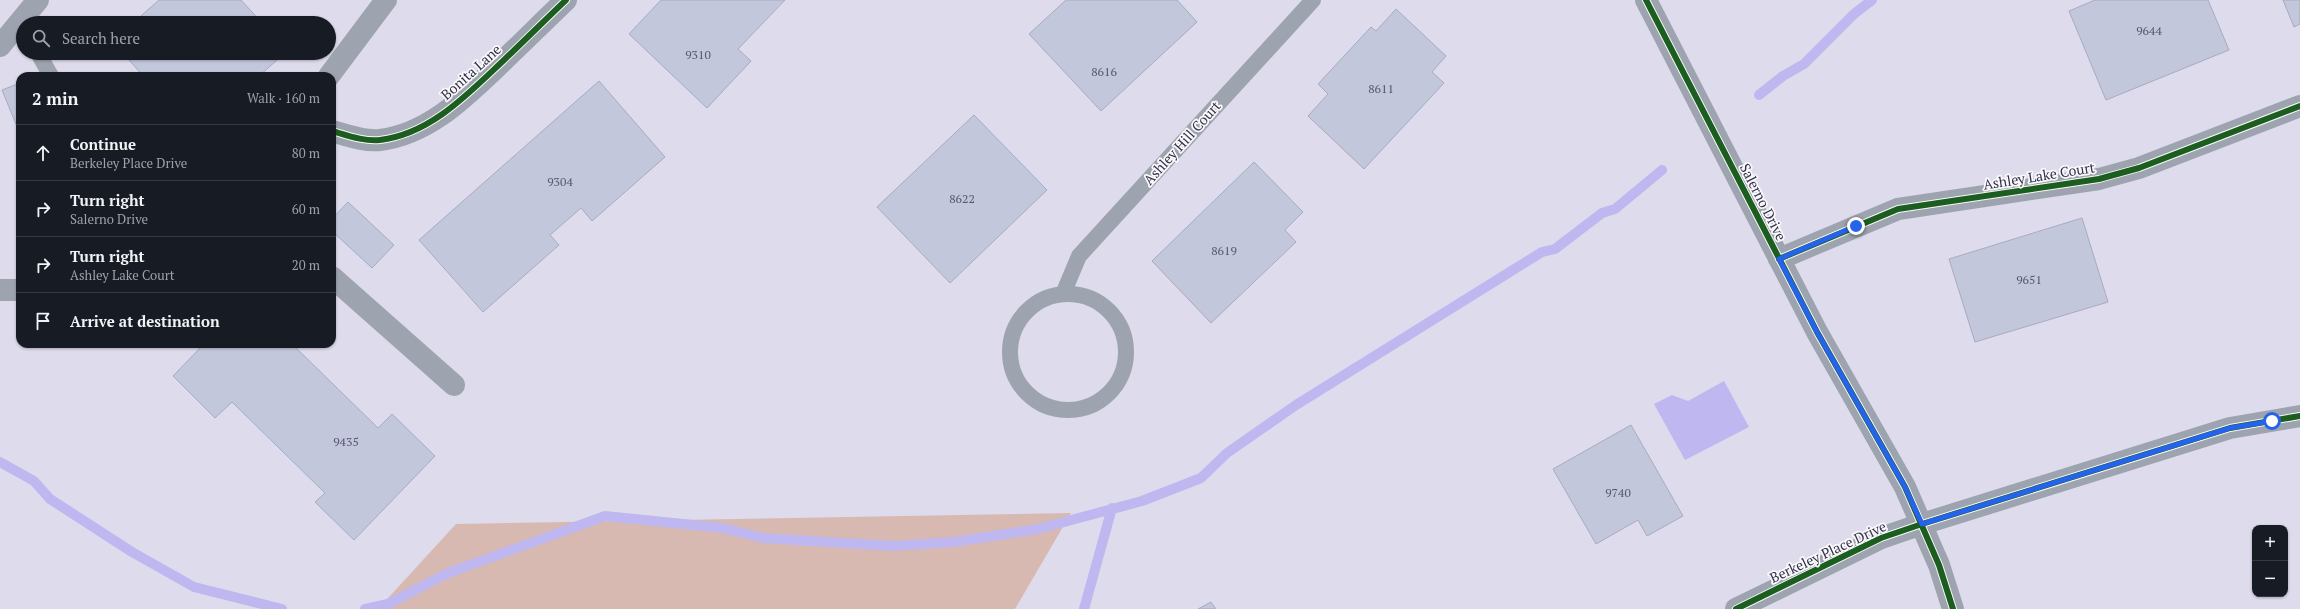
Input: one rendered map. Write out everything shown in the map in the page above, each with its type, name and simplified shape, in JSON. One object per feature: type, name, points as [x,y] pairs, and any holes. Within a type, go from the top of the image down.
[{"type":"street","points":[[28,16],[38,0]]},
{"type":"street","points":[[332,72],[386,0]]},
{"type":"street","name":"Bonita Lane","points":[[336,132],[348,136],[378,140],[403,136],[432,121],[462,100],[566,0]]},
{"type":"street","name":"Salerno Drive","points":[[1646,0],[1817,332],[1905,487],[1939,565],[1953,609]]},
{"type":"street","points":[[0,46],[16,32]]},
{"type":"street","name":"Ashley Lake Court","points":[[1779,259],[1898,209],[2099,179],[2139,168],[2300,106]]},
{"type":"street","points":[[336,281],[454,385]]},
{"type":"street","points":[[0,290],[16,290]]},
{"type":"street","name":"Berkeley Place Drive","points":[[1736,609],[1881,538],[2230,428],[2300,416]]},
{"type":"lane","name":"Ashley Hill Court","points":[[1063,294],[1079,256],[1313,0]]},
{"type":"lane","points":[[42,60],[49,72]]},
{"type":"lane","points":[[1063,294],[1082,295],[1100,303],[1115,317],[1124,334],[1127,354],[1123,374],[1113,391],[1097,404],[1079,410],[1059,410],[1041,404],[1026,393],[1015,378],[1010,360],[1010,341],[1017,323],[1029,308],[1044,298],[1063,294]]},
{"type":"shaded area","points":[[1724,381],[1749,427],[1685,460],[1654,404],[1672,395],[1688,401]]},
{"type":"shaded area","points":[[1071,513],[1015,609],[378,609],[456,524]]},
{"type":"building","points":[[159,0],[241,0],[256,16],[141,16]]},
{"type":"building","points":[[661,0],[785,0],[738,49],[751,61],[707,108],[629,34]]},
{"type":"building","points":[[1066,0],[1177,0],[1197,22],[1101,111],[1029,34]]},
{"type":"building","points":[[2095,0],[2208,0],[2229,50],[2106,100],[2069,11]]},
{"type":"building","points":[[2283,0],[2300,0],[2300,24],[2294,27]]},
{"type":"building","points":[[1396,9],[1446,56],[1432,72],[1444,83],[1364,169],[1308,116],[1328,94],[1318,84],[1371,27],[1376,31]]},
{"type":"building","points":[[129,60],[277,60],[264,72],[140,72]]},
{"type":"building","points":[[599,81],[665,157],[592,221],[581,208],[550,235],[559,245],[483,312],[419,240]]},
{"type":"building","points":[[16,85],[16,124],[2,90]]},
{"type":"building","points":[[974,115],[1047,190],[950,283],[877,207]]},
{"type":"building","points":[[1254,162],[1303,212],[1285,230],[1296,242],[1211,323],[1152,261]]},
{"type":"building","points":[[348,202],[394,245],[372,268],[336,235],[336,215]]},
{"type":"building","points":[[2082,218],[2108,302],[1975,342],[1949,259]]},
{"type":"building","points":[[200,348],[296,348],[378,428],[392,414],[435,456],[354,540],[315,502],[325,493],[232,402],[215,418],[173,376]]},
{"type":"building","points":[[1631,425],[1683,516],[1647,536],[1638,520],[1596,544],[1553,469]]},
{"type":"building","points":[[1211,602],[1216,609],[1198,609]]},
{"type":"waterway","points":[[1759,95],[1783,76],[1804,64],[1854,14],[1872,0]]},
{"type":"waterway","points":[[365,609],[388,604],[448,573],[605,516],[722,528],[763,538],[893,546],[954,542],[1038,529],[1142,501],[1201,478],[1227,453],[1296,405],[1542,252],[1555,249],[1602,213],[1615,209],[1662,170]]},
{"type":"waterway","points":[[0,462],[34,481],[50,499],[132,552],[194,587],[282,609]]},
{"type":"waterway","points":[[1084,609],[1112,508]]},
{"type":"cycle path","points":[[336,132],[362,139],[380,140],[415,130],[431,121],[447,111],[476,87],[566,0]]},
{"type":"cycle path","points":[[1646,0],[1817,332],[1905,487],[1939,565],[1953,609]]},
{"type":"cycle path","points":[[1779,259],[1898,209],[2099,179],[2139,168],[2300,106]]},
{"type":"cycle path","points":[[1736,609],[1881,538],[2230,428],[2300,416]]},
{"type":"route","points":[[1856,226],[1779,259],[1817,332],[1905,487],[1922,524],[2230,428],[2272,421]]}]
